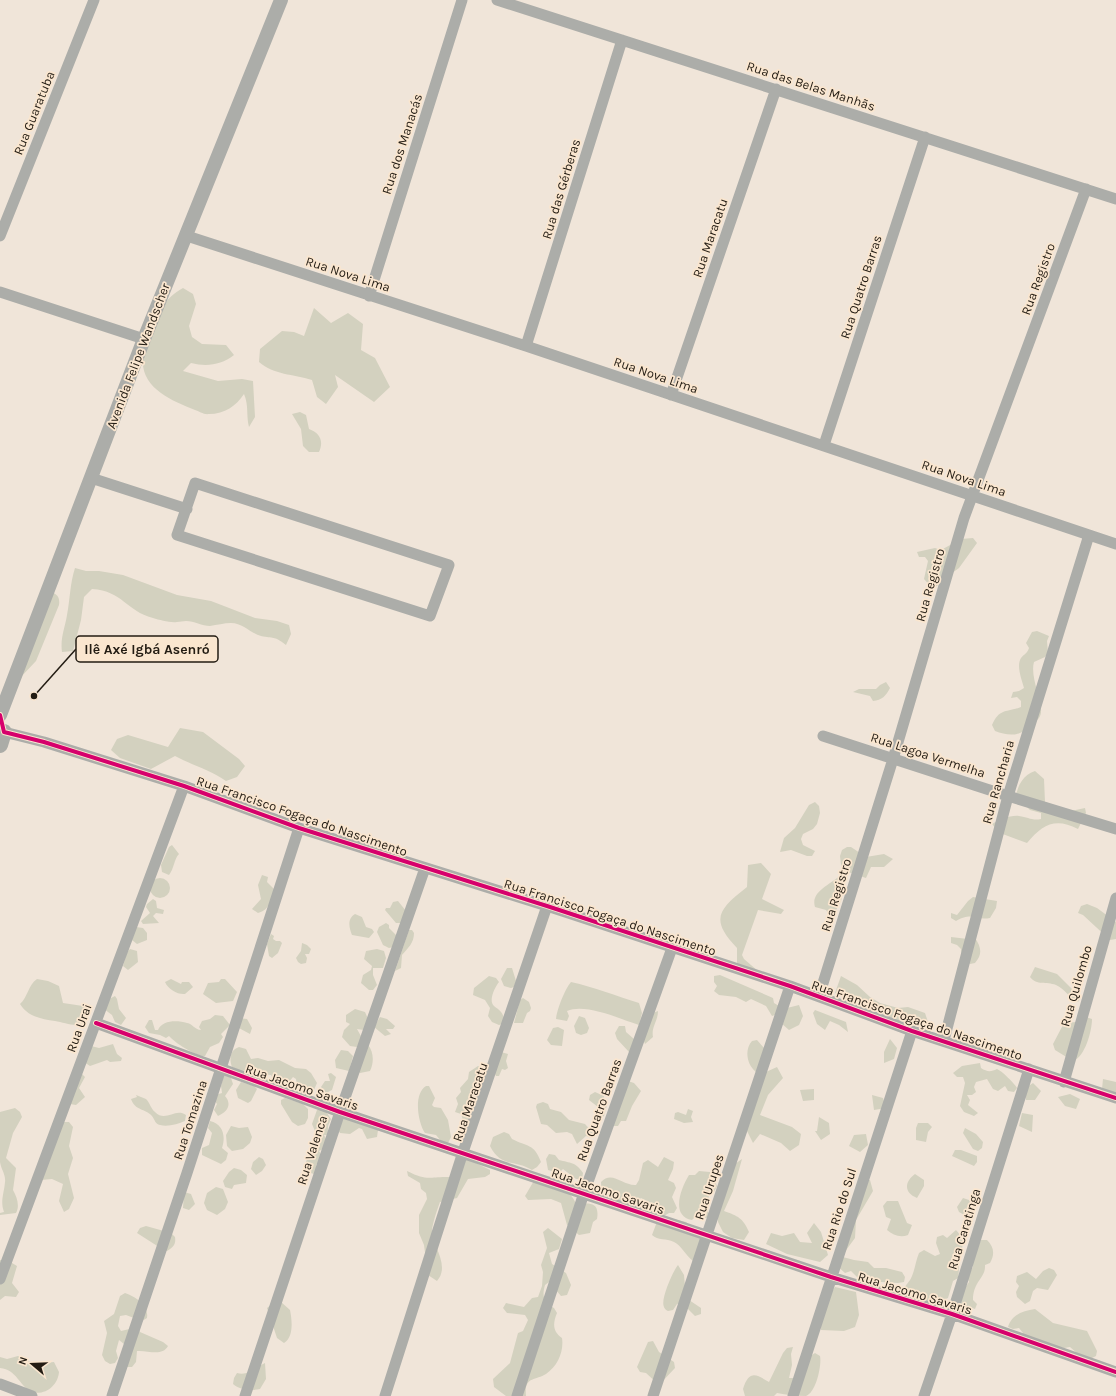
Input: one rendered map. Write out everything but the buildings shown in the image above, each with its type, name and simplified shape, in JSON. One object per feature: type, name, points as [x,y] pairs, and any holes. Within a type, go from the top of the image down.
[{"type":"street","name":"Rua Guaratuba","points":[[0,236],[94,0]]},
{"type":"street","name":"Avenida Felipe Wandscher","points":[[2,736],[0,715],[144,340],[281,0]]},
{"type":"street","name":"Rua dos Manacás","points":[[369,296],[462,0]]},
{"type":"street","name":"Rua das Belas Manhãs","points":[[497,0],[1116,199]]},
{"type":"street","name":"Rua das Gérberas","points":[[526,346],[622,40]]},
{"type":"street","name":"Rua Maracatu","points":[[671,395],[776,89]]},
{"type":"street","name":"Rua Quatro Barras","points":[[824,445],[925,137]]},
{"type":"street","name":"Rua Registro","points":[[819,996],[893,759],[972,495],[1086,189]]},
{"type":"street","name":"Rua Nova Lima","points":[[187,236],[526,346],[1116,544]]},
{"type":"street","points":[[0,292],[144,340]]},
{"type":"street","points":[[91,478],[187,509]]},
{"type":"street","points":[[195,483],[449,565],[430,616],[177,535],[187,509],[195,483]]},
{"type":"street","name":"Rua Rancharia","points":[[944,1040],[1008,796],[1089,535]]},
{"type":"street","name":"Rua Francisco Fogaça do Nascimento","points":[[2,736],[44,742],[184,786],[299,828],[547,906],[790,986],[912,1031],[944,1040],[1064,1082],[1116,1098]]},
{"type":"street","name":"Rua Lagoa Vermelha","points":[[823,736],[1008,796],[1116,829]]},
{"type":"street","name":"Rua Urai","points":[[0,1279],[184,786]]},
{"type":"street","name":"Rua Tomazina","points":[[112,1396],[221,1069],[299,828]]},
{"type":"street","name":"Rua Valenca","points":[[245,1396],[340,1112],[425,868]]},
{"type":"street","name":"Rua Quilombo","points":[[1064,1082],[1116,898]]},
{"type":"street","name":"Rua Maracatu","points":[[385,1396],[464,1152],[547,906]]},
{"type":"street","name":"Rua Quatro Barras","points":[[517,1396],[584,1193],[672,948]]},
{"type":"street","name":"Rua Urupes","points":[[653,1396],[790,986]]},
{"type":"street","name":"Rua Jacomo Savaris","points":[[96,1023],[340,1112],[464,1152],[831,1278],[952,1314],[1116,1372]]},
{"type":"street","name":"Rua Rio do Sul","points":[[793,1396],[912,1031]]},
{"type":"street","name":"Rua Caratinga","points":[[924,1396],[952,1314],[1029,1069]]},
{"type":"street","points":[[0,1384],[32,1396]]},
{"type":"shaded area","points":[[183,288],[193,294],[196,304],[189,326],[192,337],[202,344],[226,345],[234,355],[224,361],[214,364],[203,365],[191,363],[183,371],[218,381],[242,379],[253,381],[255,417],[249,427],[244,394],[234,406],[225,411],[215,414],[205,414],[168,398],[159,392],[147,378],[143,368],[143,358],[146,346],[164,304]]},
{"type":"shaded area","points":[[314,308],[331,323],[348,313],[363,324],[361,350],[375,358],[390,387],[374,402],[335,375],[338,387],[326,404],[317,397],[312,380],[277,372],[259,362],[260,349],[282,331],[294,332],[304,336]]},
{"type":"shaded area","points":[[300,412],[306,415],[309,429],[316,433],[320,438],[321,444],[319,452],[309,452],[303,446],[301,429],[292,414]]},
{"type":"shaded area","points":[[973,538],[977,543],[959,568],[941,581],[937,586],[932,588],[924,579],[928,561],[925,557],[919,557],[917,552],[935,548],[941,550],[961,539]]},
{"type":"shaded area","points":[[75,568],[86,571],[99,571],[123,575],[177,595],[211,601],[255,618],[277,621],[289,625],[291,634],[286,645],[276,639],[257,635],[235,623],[210,626],[189,621],[168,622],[136,611],[111,593],[92,589],[84,597],[81,620],[73,651],[62,652],[62,638]]},
{"type":"shaded area","points":[[52,592],[58,597],[59,605],[36,661],[20,678]]},
{"type":"shaded area","points":[[1037,631],[1049,636],[1047,641],[1048,653],[1045,657],[1034,662],[1033,669],[1040,700],[1041,713],[1039,718],[1023,732],[1003,734],[995,731],[992,725],[1000,713],[1021,707],[1021,701],[1017,697],[1011,698],[1013,692],[1024,688],[1019,665],[1021,658],[1029,648],[1026,643],[1032,632]]},
{"type":"shaded area","points":[[886,682],[890,688],[879,700],[873,701],[870,696],[853,692],[859,689],[876,689]]},
{"type":"shaded area","points":[[180,728],[203,732],[239,759],[245,766],[237,777],[226,781],[175,756],[151,769],[120,758],[111,750],[117,739],[128,735],[168,747]]},
{"type":"shaded area","points":[[1035,771],[1044,779],[1045,802],[1071,811],[1085,808],[1086,813],[1078,829],[1070,825],[1056,823],[1044,827],[1027,843],[1000,833],[992,824],[1012,816],[1022,816],[1035,820],[1041,819],[1041,813],[1030,810],[1016,796],[1018,788],[1024,778]]},
{"type":"shaded area","points":[[815,802],[819,806],[820,813],[817,824],[813,829],[803,834],[801,839],[803,845],[815,851],[812,856],[807,856],[791,850],[780,852],[784,838],[795,828],[809,805]]},
{"type":"shaded area","points":[[172,845],[179,854],[169,875],[162,872],[161,865],[169,847]]},
{"type":"shaded area","points":[[847,847],[851,847],[866,857],[884,854],[893,859],[884,867],[871,867],[866,878],[848,872],[841,880],[842,897],[832,919],[826,910],[815,907],[814,901],[816,896],[823,888],[842,874],[840,856],[842,850]]},
{"type":"shaded area","points":[[761,863],[771,874],[762,899],[784,910],[781,914],[758,910],[742,955],[744,959],[758,971],[737,968],[737,948],[728,938],[720,922],[724,908],[747,887],[748,865]]},
{"type":"shaded area","points":[[262,875],[268,877],[267,882],[275,890],[268,907],[262,912],[258,913],[252,909],[261,899],[258,885]]},
{"type":"shaded area","points":[[160,878],[167,881],[170,888],[167,895],[160,898],[153,895],[150,888],[153,881]]},
{"type":"shaded area","points":[[973,897],[997,901],[996,908],[990,918],[985,919],[971,916],[956,921],[951,918],[951,913],[957,915]]},
{"type":"shaded area","points":[[153,899],[156,901],[157,908],[164,910],[163,914],[156,913],[153,916],[159,923],[143,924],[141,921],[150,913],[146,907],[147,904]]},
{"type":"shaded area","points":[[398,901],[406,911],[403,923],[396,923],[385,910],[386,908],[390,908],[393,902]]},
{"type":"shaded area","points":[[1087,904],[1097,908],[1116,922],[1116,939],[1110,940],[1083,915],[1078,913],[1081,906]]},
{"type":"shaded area","points":[[355,914],[362,917],[366,927],[372,929],[374,932],[369,938],[352,935],[350,921],[352,916]]},
{"type":"shaded area","points":[[386,923],[397,936],[393,947],[389,948],[383,945],[377,932],[379,927]]},
{"type":"shaded area","points":[[136,927],[143,928],[147,933],[147,940],[137,944],[132,940]]},
{"type":"shaded area","points":[[409,930],[412,930],[414,933],[413,940],[402,955],[401,968],[395,971]]},
{"type":"shaded area","points":[[271,934],[274,936],[273,939],[282,943],[278,953],[272,958],[269,956],[267,944]]},
{"type":"shaded area","points":[[951,937],[968,939],[975,938],[979,944],[980,950],[978,960],[975,963],[970,964],[962,956],[961,949],[957,945],[951,943]]},
{"type":"shaded area","points":[[302,943],[311,949],[309,954],[305,954],[307,958],[306,963],[301,964],[296,958],[301,951]]},
{"type":"shaded area","points":[[130,949],[137,951],[138,962],[128,970],[123,966],[127,952]]},
{"type":"shaded area","points":[[377,949],[384,951],[386,958],[383,968],[373,968],[373,975],[377,985],[373,990],[369,990],[361,983],[363,975],[371,970],[372,966],[364,959],[366,951]]},
{"type":"shaded area","points":[[1035,967],[1057,974],[1081,998],[1078,1002],[1056,985],[1033,980],[1030,977]]},
{"type":"shaded area","points":[[507,968],[512,968],[516,981],[514,987],[511,988],[504,986],[501,979]]},
{"type":"shaded area","points":[[720,975],[773,998],[774,1003],[779,1006],[778,1014],[772,1016],[766,1006],[751,999],[746,1002],[736,997],[719,995],[714,991],[717,986],[714,982],[714,976]]},
{"type":"shaded area","points":[[489,976],[496,978],[499,982],[494,990],[492,1004],[501,1012],[504,1018],[502,1024],[499,1025],[492,1022],[488,1016],[490,1008],[485,1000],[473,995],[474,988]]},
{"type":"shaded area","points":[[841,976],[857,985],[870,997],[880,1003],[898,1008],[908,1007],[925,1013],[928,1022],[917,1026],[905,1024],[835,993]]},
{"type":"shaded area","points":[[37,979],[48,981],[59,986],[63,1003],[83,1006],[88,1010],[85,1022],[76,1025],[40,1018],[27,1012],[20,1004],[25,998],[32,984]]},
{"type":"shaded area","points":[[171,979],[181,984],[182,982],[189,982],[193,987],[185,994],[176,992],[168,987],[165,982]]},
{"type":"shaded area","points":[[221,979],[225,979],[237,992],[233,1001],[216,1003],[203,994],[208,983],[219,982]]},
{"type":"shaded area","points":[[571,982],[639,1003],[642,1013],[639,1025],[593,1010],[584,1009],[567,1011],[569,1016],[567,1021],[556,1019],[566,989]]},
{"type":"shaded area","points":[[115,996],[119,1009],[126,1018],[121,1025],[115,1022],[112,1015],[104,1009],[109,999]]},
{"type":"shaded area","points":[[523,998],[529,1002],[531,1008],[530,1011],[527,1013],[523,1023],[514,1023],[520,1000]]},
{"type":"shaded area","points":[[799,1005],[803,1016],[799,1025],[789,1030],[781,1023],[787,1008]]},
{"type":"shaded area","points":[[355,1009],[365,1012],[369,1021],[364,1030],[357,1029],[362,1038],[357,1047],[350,1046],[342,1037],[344,1030],[350,1024],[346,1022],[346,1015]]},
{"type":"shaded area","points":[[815,1010],[846,1022],[848,1032],[839,1025],[830,1021],[825,1030],[817,1024],[813,1013]]},
{"type":"shaded area","points":[[658,1011],[653,1030],[653,1037],[645,1044],[643,1039],[653,1013]]},
{"type":"shaded area","points":[[215,1015],[223,1016],[230,1025],[221,1034],[223,1037],[219,1043],[210,1047],[205,1056],[201,1056],[186,1049],[169,1036],[166,1038],[149,1033],[145,1027],[149,1020],[152,1020],[155,1030],[158,1030],[163,1024],[179,1021],[201,1030],[199,1027],[202,1021],[210,1019]]},
{"type":"shaded area","points":[[579,1016],[585,1018],[589,1028],[587,1033],[581,1035],[576,1033],[574,1026]]},
{"type":"shaded area","points":[[380,1017],[387,1019],[395,1026],[393,1029],[386,1029],[391,1034],[385,1036],[374,1027]]},
{"type":"shaded area","points":[[1086,1017],[1092,1019],[1089,1037],[1081,1054],[1073,1061],[1055,1050],[1053,1044],[1064,1023],[1076,1022]]},
{"type":"shaded area","points":[[239,1018],[247,1019],[252,1028],[250,1034],[237,1027]]},
{"type":"shaded area","points":[[619,1026],[625,1026],[626,1032],[634,1039],[634,1050],[629,1052],[617,1039],[615,1033]]},
{"type":"shaded area","points":[[558,1027],[564,1030],[562,1046],[551,1045],[547,1040],[553,1028]]},
{"type":"shaded area","points":[[890,1039],[897,1048],[894,1059],[884,1063],[884,1052]]},
{"type":"shaded area","points":[[757,1040],[765,1049],[756,1072],[750,1065],[747,1053],[752,1041]]},
{"type":"shaded area","points":[[113,1044],[117,1054],[122,1058],[121,1061],[110,1062],[107,1060],[90,1066],[84,1062],[91,1046],[99,1048]]},
{"type":"shaded area","points":[[368,1045],[373,1061],[371,1068],[370,1071],[360,1073],[357,1071]]},
{"type":"shaded area","points":[[239,1047],[246,1049],[251,1059],[258,1058],[268,1061],[279,1060],[295,1068],[306,1069],[311,1073],[317,1083],[313,1092],[306,1093],[297,1086],[296,1079],[293,1077],[288,1083],[282,1084],[273,1079],[271,1075],[258,1074],[252,1070],[241,1071],[232,1067],[231,1055],[236,1048]]},
{"type":"shaded area","points":[[341,1050],[348,1051],[353,1056],[349,1071],[336,1068],[335,1060]]},
{"type":"shaded area","points":[[501,1052],[508,1054],[506,1061],[508,1068],[505,1070],[502,1069],[499,1076],[496,1076],[494,1072]]},
{"type":"shaded area","points":[[980,1063],[981,1068],[987,1071],[999,1070],[1008,1077],[1017,1088],[1014,1092],[1008,1091],[1005,1086],[998,1091],[993,1089],[987,1079],[976,1082],[974,1087],[976,1092],[972,1095],[967,1095],[970,1100],[968,1105],[978,1113],[974,1116],[964,1112],[960,1106],[965,1083],[963,1077],[957,1077],[953,1073],[962,1066]]},
{"type":"shaded area","points":[[478,1066],[482,1067],[480,1074],[482,1081],[476,1086],[478,1093],[468,1124],[464,1123],[461,1114],[455,1112],[458,1104],[456,1098],[461,1092],[460,1088],[468,1079],[469,1072]]},
{"type":"shaded area","points":[[777,1067],[783,1078],[768,1095],[760,1115],[792,1127],[801,1134],[799,1145],[790,1151],[781,1143],[760,1134],[753,1143],[745,1127],[755,1106],[766,1072]]},
{"type":"shaded area","points":[[81,1073],[85,1077],[79,1088],[85,1097],[76,1105],[70,1104]]},
{"type":"shaded area","points":[[331,1073],[336,1077],[332,1090],[326,1093],[321,1087],[325,1081],[330,1081],[328,1074]]},
{"type":"shaded area","points":[[224,1075],[231,1078],[233,1084],[225,1096],[228,1102],[228,1108],[218,1116],[214,1110],[217,1104],[215,1101],[215,1095],[222,1093],[221,1086]]},
{"type":"shaded area","points":[[1103,1079],[1116,1082],[1116,1096],[1102,1089]]},
{"type":"shaded area","points":[[628,1081],[634,1083],[641,1091],[632,1106],[626,1121],[621,1121],[618,1126],[613,1126]]},
{"type":"shaded area","points":[[241,1082],[254,1086],[257,1089],[251,1101],[248,1103],[238,1098],[236,1090]]},
{"type":"shaded area","points":[[1033,1083],[1041,1091],[1035,1100],[1026,1100],[1024,1089]]},
{"type":"shaded area","points":[[426,1086],[429,1086],[435,1098],[432,1105],[434,1107],[441,1108],[448,1120],[451,1137],[448,1143],[441,1141],[436,1135],[425,1133],[420,1123],[418,1109],[419,1095]]},
{"type":"shaded area","points":[[814,1089],[814,1100],[803,1101],[800,1090]]},
{"type":"shaded area","points":[[595,1092],[604,1096],[603,1101],[607,1105],[604,1116],[599,1119],[598,1107],[589,1100],[590,1095]]},
{"type":"shaded area","points":[[1070,1094],[1080,1099],[1076,1109],[1065,1106],[1058,1097]]},
{"type":"shaded area","points":[[136,1095],[146,1099],[154,1111],[159,1115],[167,1116],[182,1113],[186,1115],[185,1121],[163,1126],[156,1123],[149,1113],[135,1106],[131,1099],[137,1097]]},
{"type":"shaded area","points":[[872,1095],[883,1098],[886,1108],[874,1110]]},
{"type":"shaded area","points":[[285,1098],[303,1104],[308,1109],[308,1118],[305,1124],[298,1126],[292,1122],[281,1104],[281,1100]]},
{"type":"shaded area","points":[[543,1102],[548,1104],[550,1109],[561,1112],[569,1120],[585,1124],[593,1133],[591,1138],[586,1136],[577,1144],[572,1134],[567,1132],[556,1133],[547,1125],[541,1124],[536,1107],[537,1104]]},
{"type":"shaded area","points":[[15,1108],[20,1112],[22,1117],[13,1133],[6,1158],[16,1168],[13,1190],[17,1199],[18,1207],[16,1213],[0,1215],[0,1213],[4,1212],[2,1201],[5,1179],[0,1162],[0,1112]]},
{"type":"shaded area","points":[[320,1109],[327,1113],[331,1119],[328,1126],[328,1135],[324,1135],[327,1141],[325,1148],[319,1151],[323,1158],[316,1165],[317,1168],[314,1174],[304,1171],[304,1168],[314,1139],[315,1131],[312,1124],[317,1110]]},
{"type":"shaded area","points":[[688,1109],[693,1111],[691,1117],[693,1122],[684,1123],[674,1119],[675,1113],[678,1112],[686,1115]]},
{"type":"shaded area","points":[[353,1110],[378,1130],[377,1137],[367,1139],[362,1129],[359,1128],[350,1134],[340,1133],[338,1130],[341,1123],[349,1111]]},
{"type":"shaded area","points":[[1022,1113],[1033,1115],[1032,1132],[1019,1126]]},
{"type":"shaded area","points":[[819,1117],[829,1123],[830,1134],[821,1140],[815,1131],[817,1131]]},
{"type":"shaded area","points":[[210,1121],[221,1128],[224,1139],[222,1148],[228,1153],[226,1160],[221,1164],[202,1155],[202,1148],[209,1145],[212,1133],[208,1128]]},
{"type":"shaded area","points":[[63,1122],[69,1122],[73,1127],[69,1146],[73,1158],[68,1174],[74,1198],[69,1209],[64,1212],[59,1201],[63,1184],[52,1179],[41,1180]]},
{"type":"shaded area","points":[[918,1123],[928,1123],[932,1127],[928,1132],[926,1142],[916,1140],[916,1128]]},
{"type":"shaded area","points":[[231,1126],[239,1128],[248,1127],[252,1137],[250,1143],[243,1149],[232,1151],[227,1146],[226,1135]]},
{"type":"shaded area","points":[[965,1128],[976,1134],[983,1142],[982,1148],[978,1151],[973,1149],[963,1133]]},
{"type":"shaded area","points":[[504,1132],[509,1134],[512,1139],[533,1148],[541,1162],[537,1167],[532,1170],[504,1160],[494,1153],[490,1146],[493,1137]]},
{"type":"shaded area","points":[[866,1134],[868,1145],[860,1152],[849,1146],[854,1135]]},
{"type":"shaded area","points":[[955,1150],[961,1150],[977,1156],[977,1162],[974,1166],[952,1156]]},
{"type":"shaded area","points":[[549,1154],[555,1155],[559,1160],[578,1167],[583,1173],[582,1179],[576,1179],[563,1169],[559,1173],[548,1170],[546,1159]]},
{"type":"shaded area","points":[[259,1157],[263,1159],[266,1165],[262,1171],[256,1175],[251,1169],[253,1162]]},
{"type":"shaded area","points":[[464,1157],[490,1170],[490,1174],[485,1177],[468,1179],[457,1198],[440,1202],[432,1230],[442,1268],[441,1275],[437,1281],[428,1275],[424,1245],[419,1233],[419,1215],[427,1199],[426,1193],[421,1189],[420,1183],[408,1176],[407,1171],[429,1178],[450,1177]]},
{"type":"shaded area","points":[[664,1157],[674,1162],[673,1169],[668,1180],[674,1183],[676,1188],[672,1197],[677,1208],[674,1213],[669,1213],[664,1216],[658,1215],[655,1211],[655,1205],[641,1198],[632,1206],[610,1200],[603,1194],[601,1182],[605,1179],[613,1178],[631,1185],[636,1185],[639,1180],[643,1163],[648,1160],[658,1167]]},
{"type":"shaded area","points":[[742,1159],[733,1191],[724,1211],[736,1216],[745,1224],[749,1232],[744,1240],[732,1238],[723,1232],[718,1222],[718,1210],[732,1166]]},
{"type":"shaded area","points":[[234,1168],[241,1170],[247,1175],[246,1183],[234,1185],[232,1189],[225,1187],[223,1181],[229,1172]]},
{"type":"shaded area","points":[[699,1171],[710,1172],[710,1178],[715,1181],[717,1186],[714,1192],[709,1191],[708,1212],[711,1217],[706,1218],[696,1216],[692,1220],[685,1217],[681,1213],[679,1201],[683,1187],[689,1175],[695,1175]]},
{"type":"shaded area","points":[[915,1174],[924,1180],[924,1186],[917,1198],[910,1193],[907,1187],[909,1180]]},
{"type":"shaded area","points":[[535,1179],[564,1190],[573,1198],[576,1204],[585,1203],[595,1206],[597,1209],[597,1219],[593,1222],[590,1233],[579,1235],[567,1225],[561,1203],[551,1199],[528,1200],[525,1196]]},
{"type":"shaded area","points":[[864,1180],[870,1180],[873,1191],[856,1220],[855,1238],[844,1253],[855,1200],[853,1195]]},
{"type":"shaded area","points":[[216,1187],[223,1189],[228,1202],[225,1209],[217,1215],[207,1210],[204,1203],[207,1193]]},
{"type":"shaded area","points":[[184,1192],[191,1194],[195,1204],[189,1210],[183,1208]]},
{"type":"shaded area","points":[[963,1198],[969,1200],[975,1210],[973,1214],[968,1217],[959,1212],[957,1207]]},
{"type":"shaded area","points":[[887,1201],[898,1201],[907,1223],[912,1225],[908,1235],[897,1236],[887,1230],[891,1219],[886,1217],[883,1206]]},
{"type":"shaded area","points":[[669,1218],[686,1222],[699,1233],[701,1245],[693,1261],[677,1243],[657,1238],[652,1235],[658,1219]]},
{"type":"shaded area","points":[[814,1223],[821,1232],[828,1255],[820,1262],[787,1254],[766,1244],[771,1233],[782,1236],[794,1233],[800,1242],[812,1243],[807,1233]]},
{"type":"shaded area","points":[[146,1226],[171,1233],[175,1237],[174,1245],[167,1251],[137,1233],[140,1228]]},
{"type":"shaded area","points":[[548,1228],[562,1239],[559,1249],[549,1253],[552,1264],[566,1273],[571,1285],[567,1295],[561,1296],[549,1282],[545,1285],[544,1289],[544,1298],[557,1313],[554,1327],[556,1333],[562,1338],[561,1353],[557,1363],[550,1371],[529,1382],[527,1385],[526,1396],[506,1396],[494,1387],[493,1379],[510,1363],[518,1333],[523,1331],[528,1320],[525,1315],[507,1313],[503,1308],[506,1303],[524,1307],[532,1298],[538,1297],[542,1286],[543,1272],[541,1265],[547,1248],[543,1232]]},
{"type":"shaded area","points":[[956,1230],[963,1243],[959,1258],[958,1278],[953,1281],[948,1298],[943,1300],[940,1296],[937,1305],[907,1296],[904,1291],[912,1276],[919,1253],[924,1250],[935,1256],[940,1254],[936,1243],[937,1237],[943,1235],[947,1238]]},
{"type":"shaded area","points":[[981,1240],[987,1240],[992,1248],[993,1257],[990,1263],[985,1265],[984,1273],[975,1288],[973,1300],[977,1304],[975,1309],[959,1303],[962,1292],[969,1282],[967,1277],[973,1267],[973,1256]]},
{"type":"shaded area","points":[[839,1256],[868,1262],[874,1268],[886,1268],[902,1272],[905,1277],[904,1282],[864,1281],[859,1279],[851,1271],[845,1273],[836,1265]]},
{"type":"shaded area","points":[[0,1260],[7,1260],[17,1266],[12,1283],[19,1292],[16,1297],[5,1296],[0,1300]]},
{"type":"shaded area","points":[[678,1265],[684,1275],[686,1298],[701,1308],[701,1314],[695,1316],[682,1303],[677,1304],[673,1310],[668,1311],[664,1307],[663,1303],[665,1292]]},
{"type":"shaded area","points":[[1049,1268],[1054,1270],[1057,1275],[1048,1290],[1037,1288],[1033,1291],[1030,1301],[1025,1304],[1017,1297],[1016,1292],[1019,1286],[1016,1282],[1017,1276],[1027,1272],[1036,1279],[1043,1271]]},
{"type":"shaded area","points":[[835,1287],[856,1292],[859,1315],[855,1327],[844,1331],[821,1330],[824,1307]]},
{"type":"shaded area","points":[[125,1293],[137,1299],[144,1305],[147,1318],[142,1321],[126,1315],[120,1316],[118,1326],[121,1331],[138,1327],[140,1332],[163,1342],[168,1346],[162,1351],[158,1352],[137,1351],[136,1362],[132,1367],[127,1367],[124,1344],[119,1340],[116,1351],[118,1358],[115,1363],[110,1364],[105,1361],[102,1355],[107,1333],[104,1321],[114,1314],[120,1296]]},
{"type":"shaded area","points":[[281,1302],[290,1310],[292,1328],[289,1337],[284,1343],[277,1338],[267,1308],[272,1304]]},
{"type":"shaded area","points":[[1035,1309],[1053,1323],[1087,1331],[1097,1351],[1096,1356],[1086,1361],[1070,1347],[1064,1348],[1024,1338],[1023,1333],[1019,1328],[1013,1329],[1008,1327],[1012,1319],[1018,1314]]},
{"type":"shaded area","points":[[653,1341],[659,1352],[674,1362],[675,1368],[659,1385],[646,1373],[640,1372],[637,1367],[648,1342]]},
{"type":"shaded area","points":[[793,1347],[791,1354],[792,1365],[789,1378],[795,1378],[809,1357],[815,1353],[820,1356],[818,1378],[810,1394],[806,1396],[777,1393],[774,1396],[745,1396],[743,1389],[750,1376],[757,1376],[769,1382],[783,1353],[787,1348]]},
{"type":"shaded area","points":[[18,1356],[35,1364],[54,1362],[59,1372],[54,1385],[46,1391],[36,1393],[31,1392],[14,1375],[6,1369],[0,1368],[0,1357],[7,1359]]},
{"type":"shaded area","points":[[265,1363],[266,1379],[260,1389],[246,1390],[233,1384],[237,1373],[241,1374],[251,1371]]},
{"type":"cycle path","points":[[0,715],[4,732],[44,742],[184,786],[299,828],[547,906],[790,986],[912,1031],[1116,1098]]},
{"type":"cycle path","points":[[96,1023],[340,1112],[831,1277],[952,1314],[1116,1372]]},
{"type":"place","name":"Ilê Axé Igbá Asenró","points":[[34,696]]}]
